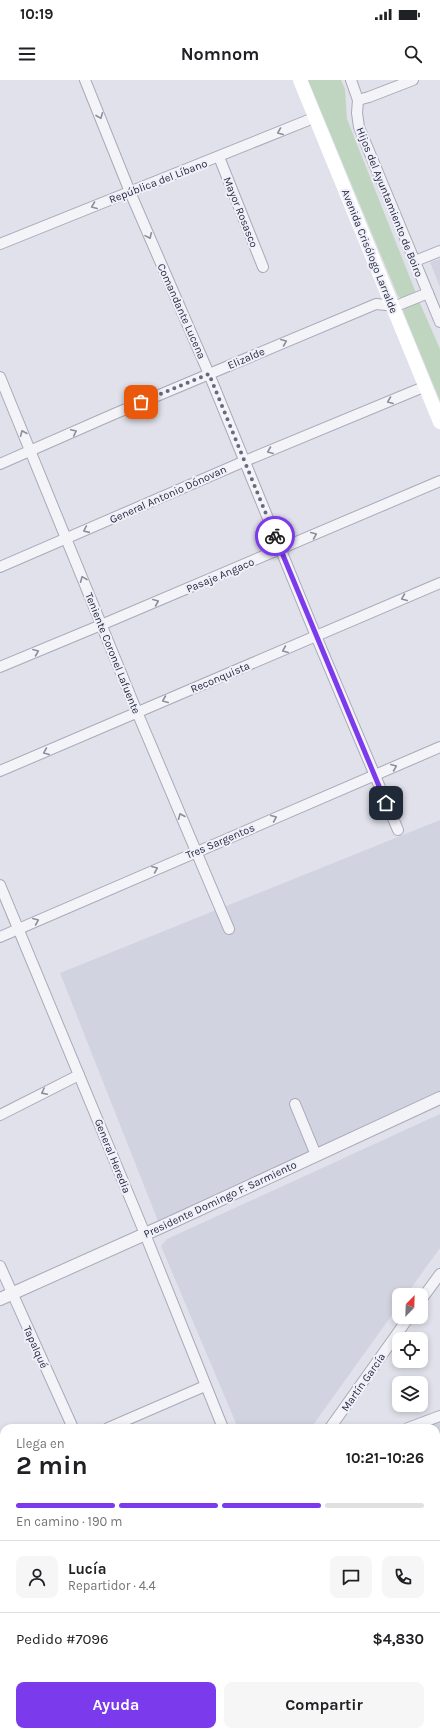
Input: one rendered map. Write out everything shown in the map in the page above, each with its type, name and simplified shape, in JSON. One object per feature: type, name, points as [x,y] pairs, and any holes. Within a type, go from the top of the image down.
[{"type":"main road","name":"Avenida Crisólogo Larralde","points":[[300,80],[440,422]]},
{"type":"street","name":"Comandante Lucena","points":[[85,80],[130,192],[209,374],[316,636],[398,830]]},
{"type":"street","name":"Hijos del Ayuntamiento de Boiro","points":[[351,80],[358,100],[357,113],[359,127],[440,322]]},
{"type":"street","points":[[358,100],[413,80]]},
{"type":"street","name":"República del Líbano","points":[[0,244],[316,117]]},
{"type":"street","name":"Mayor Rosasco","points":[[219,157],[263,267]]},
{"type":"street","points":[[414,261],[440,251]]},
{"type":"street","name":"Elizalde","points":[[0,464],[376,304],[391,304],[396,306],[428,293]]},
{"type":"street","name":"Teniente Coronel Lafuente","points":[[0,377],[137,712],[229,929]]},
{"type":"street","name":"General Antonio Dónovan","points":[[0,568],[244,461],[426,386]]},
{"type":"street","name":"Pasaje Angaco","points":[[0,667],[440,481]]},
{"type":"street","name":"Reconquista","points":[[0,771],[440,583]]},
{"type":"street","name":"Tres Sargentos","points":[[0,937],[440,747]]},
{"type":"street","name":"General Heredia","points":[[0,885],[145,1234],[221,1424]]},
{"type":"street","points":[[0,1115],[79,1074]]},
{"type":"street","name":"Presidente Domingo F. Sarmiento","points":[[0,1299],[440,1098]]},
{"type":"street","points":[[295,1104],[316,1155]]},
{"type":"street","name":"Tapalqué","points":[[0,1266],[71,1424]]},
{"type":"street","points":[[428,1290],[440,1274]]},
{"type":"street","name":"Martín García","points":[[333,1424],[404,1324]]},
{"type":"street","points":[[117,1424],[205,1386]]},
{"type":"street","points":[[419,1424],[440,1416]]},
{"type":"shaded area","points":[[440,259],[440,287],[430,262]]},
{"type":"shaded area","points":[[440,820],[440,1100],[158,1221],[60,973]]},
{"type":"shaded area","points":[[440,1114],[440,1248],[411,1288],[392,1288],[392,1315],[314,1424],[236,1424],[161,1246],[167,1239]]},
{"type":"green space","points":[[308,80],[341,80],[345,89],[347,119],[416,293],[402,299],[398,296]]},
{"type":"green space","points":[[419,301],[440,349],[440,401],[403,311],[405,308]]},
{"type":"way so far","points":[[141,402],[209,374],[275,536]]},
{"type":"route","points":[[275,536],[386,803]]}]
